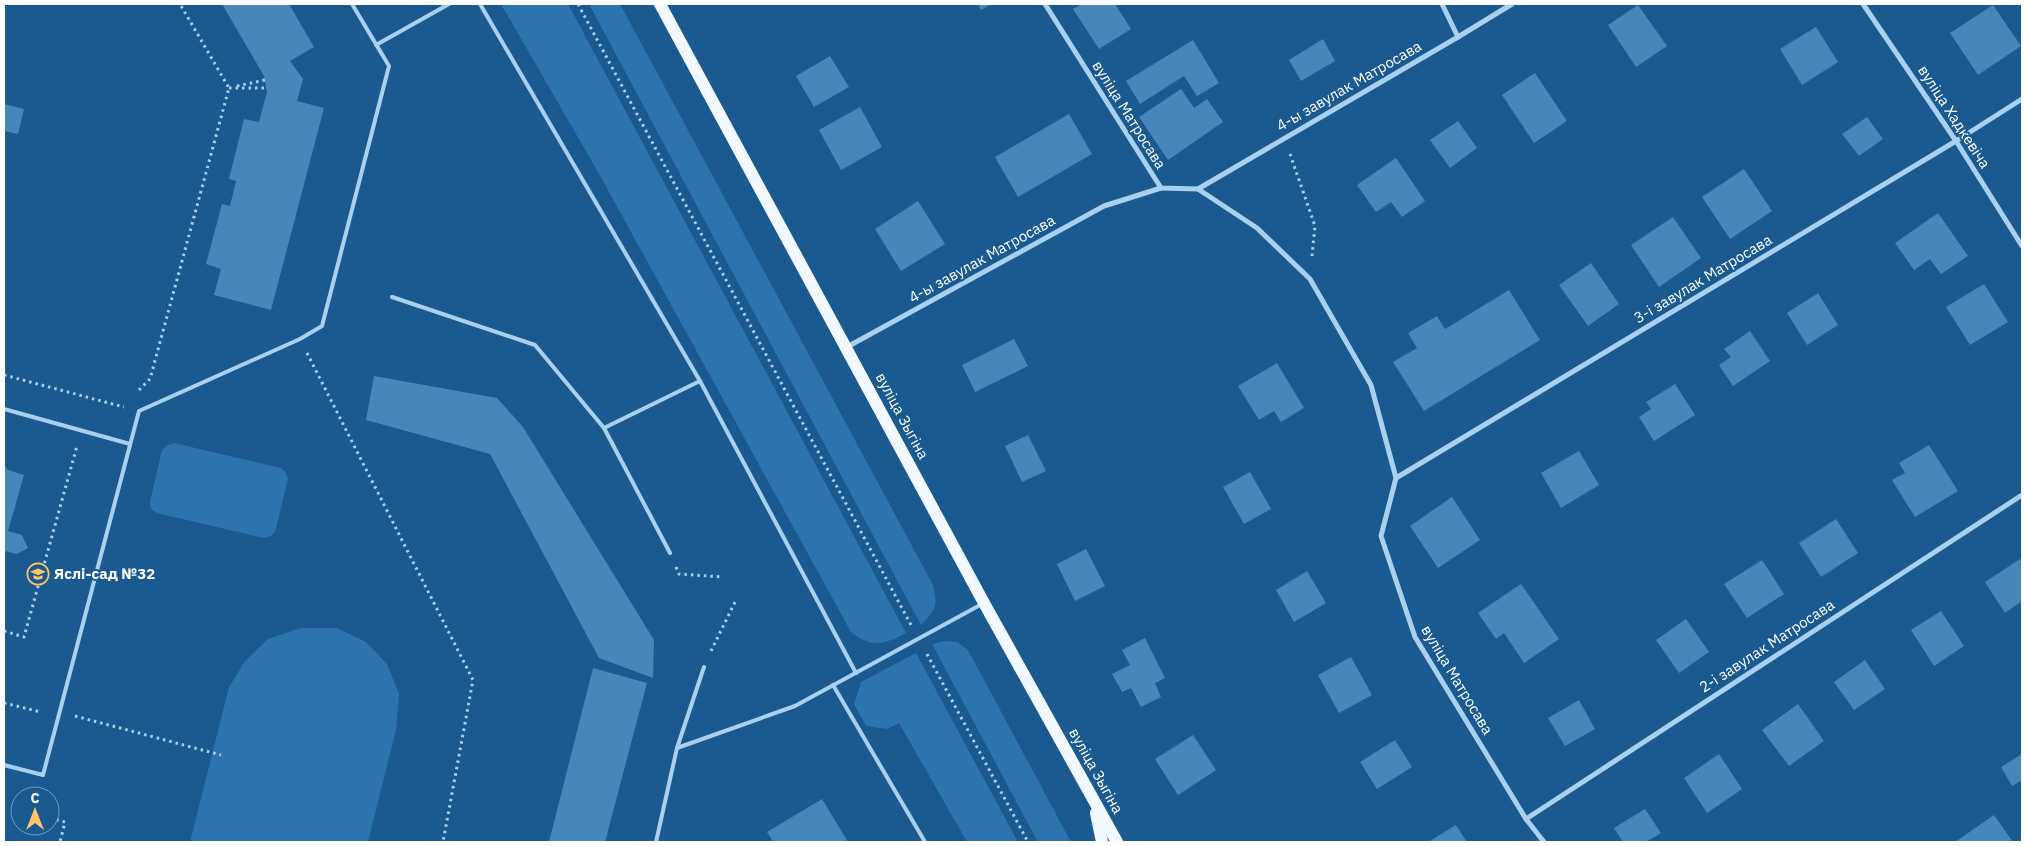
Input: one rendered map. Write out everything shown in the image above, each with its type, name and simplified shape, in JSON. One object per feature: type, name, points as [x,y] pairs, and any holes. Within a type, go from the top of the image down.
[{"type":"main road","name":"вуліца Зыгіна","points":[[660,4],[984,603],[1117,842]]},
{"type":"main road","points":[[1094,803],[1102,842]]},
{"type":"street","name":"вуліца Матросава","points":[[1045,4],[1161,188],[1198,189],[1257,228],[1310,279],[1371,385],[1396,478],[1381,536],[1415,637],[1526,819],[1544,842]]},
{"type":"street","points":[[1442,4],[1458,38]]},
{"type":"street","name":"4-ы завулак Матросава","points":[[1198,189],[1458,38],[1512,4]]},
{"type":"street","name":"вуліца Хадкевіча","points":[[1863,4],[1956,141],[2022,246]]},
{"type":"street","name":"3-і завулак Матросава","points":[[1396,478],[1956,141],[2022,99]]},
{"type":"street","name":"4-ы завулак Матросава","points":[[847,347],[1104,206],[1161,188]]},
{"type":"street","name":"2-і завулак Матросава","points":[[1526,819],[2022,495]]},
{"type":"lane","points":[[4,765],[43,775],[139,411],[300,339],[322,326],[389,66],[352,4]]},
{"type":"lane","points":[[376,46],[449,4]]},
{"type":"lane","points":[[480,4],[700,381],[856,673]]},
{"type":"lane","points":[[392,297],[535,345],[604,428],[670,553]]},
{"type":"lane","points":[[604,428],[700,381]]},
{"type":"lane","points":[[4,409],[130,444]]},
{"type":"lane","points":[[677,748],[795,706],[984,603]]},
{"type":"lane","points":[[656,842],[677,748],[704,666]]},
{"type":"lane","points":[[833,686],[925,842]]},
{"type":"path","points":[[137,393],[150,379],[229,88],[180,4]]},
{"type":"path","points":[[578,4],[1028,842]]},
{"type":"path","points":[[229,88],[265,80]]},
{"type":"path","points":[[229,88],[266,88]]},
{"type":"path","points":[[1284,138],[1315,226],[1310,279]]},
{"type":"path","points":[[300,339],[473,680],[443,842]]},
{"type":"path","points":[[4,375],[139,411]]},
{"type":"path","points":[[115,440],[123,407],[130,400]]},
{"type":"path","points":[[4,631],[24,637],[81,431]]},
{"type":"path","points":[[670,553],[679,574],[723,577]]},
{"type":"path","points":[[704,666],[736,600]]},
{"type":"path","points":[[4,703],[35,711],[59,712],[221,755]]},
{"type":"path","points":[[60,821],[64,822],[60,842]]},
{"type":"shaded area","points":[[501,4],[568,4],[906,633],[884,642],[871,643],[851,632],[598,172]]},
{"type":"shaded area","points":[[589,4],[620,4],[933,585],[935,602],[933,611],[921,625]]},
{"type":"shaded area","points":[[174,443],[281,468],[286,473],[288,479],[275,532],[271,536],[264,538],[157,513],[151,509],[150,502],[162,450]]},
{"type":"shaded area","points":[[301,628],[337,628],[366,642],[387,664],[399,694],[396,730],[368,842],[190,842],[229,687],[245,661],[268,639]]},
{"type":"shaded area","points":[[945,641],[957,642],[968,650],[1071,842],[1038,842],[932,644]]},
{"type":"shaded area","points":[[916,653],[1018,842],[967,842],[899,723],[887,729],[866,726],[854,704],[861,682]]},
{"type":"building","points":[[222,4],[289,4],[314,47],[290,61],[303,79],[297,101],[324,108],[271,310],[214,295],[221,269],[206,264],[222,204],[230,206],[236,181],[229,179],[244,119],[259,122],[267,92],[264,76]]},
{"type":"building","points":[[978,4],[991,4],[981,10]]},
{"type":"building","points":[[1081,4],[1115,4],[1131,29],[1099,49],[1073,9]]},
{"type":"building","points":[[1638,5],[1667,46],[1636,67],[1608,25]]},
{"type":"building","points":[[1993,5],[2021,46],[1978,75],[1950,33]]},
{"type":"building","points":[[1816,27],[1838,62],[1802,85],[1780,49]]},
{"type":"building","points":[[1323,39],[1335,61],[1301,81],[1289,60]]},
{"type":"building","points":[[1193,40],[1219,83],[1197,96],[1184,76],[1140,104],[1126,81]]},
{"type":"building","points":[[830,56],[849,87],[814,107],[796,76]]},
{"type":"building","points":[[1535,73],[1567,121],[1534,143],[1502,95]]},
{"type":"building","points":[[1181,89],[1194,108],[1207,99],[1223,122],[1168,160],[1139,117]]},
{"type":"building","points":[[4,104],[24,109],[18,134],[4,131]]},
{"type":"building","points":[[860,107],[882,147],[841,170],[819,130]]},
{"type":"building","points":[[1069,114],[1092,154],[1018,197],[995,157]]},
{"type":"building","points":[[1867,117],[1883,139],[1859,156],[1842,134]]},
{"type":"building","points":[[1458,121],[1477,148],[1450,168],[1430,140]]},
{"type":"building","points":[[1396,158],[1425,201],[1402,217],[1391,202],[1376,212],[1357,185]]},
{"type":"building","points":[[1744,169],[1772,211],[1730,239],[1702,197]]},
{"type":"building","points":[[918,201],[945,244],[901,271],[875,229]]},
{"type":"building","points":[[1938,213],[1968,256],[1941,274],[1930,259],[1914,270],[1895,243]]},
{"type":"building","points":[[1673,217],[1701,258],[1659,287],[1631,245]]},
{"type":"building","points":[[1591,263],[1619,304],[1588,326],[1559,285]]},
{"type":"building","points":[[1984,284],[2008,322],[1970,345],[1946,307]]},
{"type":"building","points":[[1509,290],[1540,340],[1424,411],[1393,362],[1417,348],[1408,333],[1437,316],[1445,329]]},
{"type":"building","points":[[1818,293],[1838,325],[1807,345],[1787,313]]},
{"type":"building","points":[[1750,331],[1770,361],[1733,386],[1719,365],[1731,357],[1724,349]]},
{"type":"building","points":[[1014,339],[1028,366],[975,392],[962,365]]},
{"type":"building","points":[[1277,363],[1304,408],[1281,422],[1274,411],[1259,420],[1238,386]]},
{"type":"building","points":[[374,376],[497,398],[523,427],[654,640],[653,678],[599,658],[490,454],[366,420]]},
{"type":"building","points":[[1675,384],[1695,415],[1654,441],[1639,417],[1651,409],[1646,402]]},
{"type":"building","points":[[1028,435],[1046,471],[1022,482],[1005,446]]},
{"type":"building","points":[[1929,445],[1958,491],[1915,517],[1892,480],[1905,473],[1899,463]]},
{"type":"building","points":[[1579,451],[1599,485],[1561,508],[1541,473]]},
{"type":"building","points":[[4,464],[8,470],[24,475],[8,531],[22,535],[28,548],[17,554],[4,551]]},
{"type":"building","points":[[1250,472],[1271,509],[1244,524],[1223,487]]},
{"type":"building","points":[[1452,497],[1480,540],[1438,568],[1410,526]]},
{"type":"building","points":[[1836,519],[1858,553],[1821,577],[1799,543]]},
{"type":"building","points":[[1086,549],[1105,586],[1075,601],[1057,564]]},
{"type":"building","points":[[2020,559],[2022,563],[2022,601],[2005,613],[1985,582]]},
{"type":"building","points":[[1762,560],[1784,594],[1747,618],[1724,584]]},
{"type":"building","points":[[1307,571],[1326,603],[1294,622],[1276,590]]},
{"type":"building","points":[[1521,584],[1559,639],[1524,663],[1504,633],[1496,639],[1478,613]]},
{"type":"building","points":[[1941,611],[1964,646],[1934,666],[1911,630]]},
{"type":"building","points":[[1686,619],[1709,652],[1679,673],[1656,640]]},
{"type":"building","points":[[1145,638],[1165,678],[1155,683],[1161,697],[1141,707],[1131,688],[1122,692],[1112,674],[1130,665],[1122,650]]},
{"type":"building","points":[[1351,657],[1372,695],[1339,713],[1318,675]]},
{"type":"building","points":[[1865,660],[1885,689],[1854,710],[1834,682]]},
{"type":"building","points":[[593,668],[647,683],[605,842],[549,842]]},
{"type":"building","points":[[1579,700],[1595,729],[1565,746],[1548,718]]},
{"type":"building","points":[[1798,704],[1824,741],[1789,766],[1762,730]]},
{"type":"building","points":[[1193,735],[1216,770],[1178,795],[1155,759]]},
{"type":"building","points":[[1395,740],[1412,767],[1377,789],[1360,762]]},
{"type":"building","points":[[1719,754],[1742,789],[1707,813],[1684,778]]},
{"type":"building","points":[[2022,754],[2022,780],[2012,786],[2001,767]]},
{"type":"building","points":[[822,799],[848,842],[773,842],[767,832]]},
{"type":"building","points":[[1645,809],[1661,833],[1646,842],[1623,842],[1614,828]]},
{"type":"building","points":[[1994,815],[2013,842],[1955,842]]},
{"type":"building","points":[[1456,825],[1467,842],[1428,842]]},
{"type":"place","name":"Яслі-сад №32","points":[[38,574]]}]
